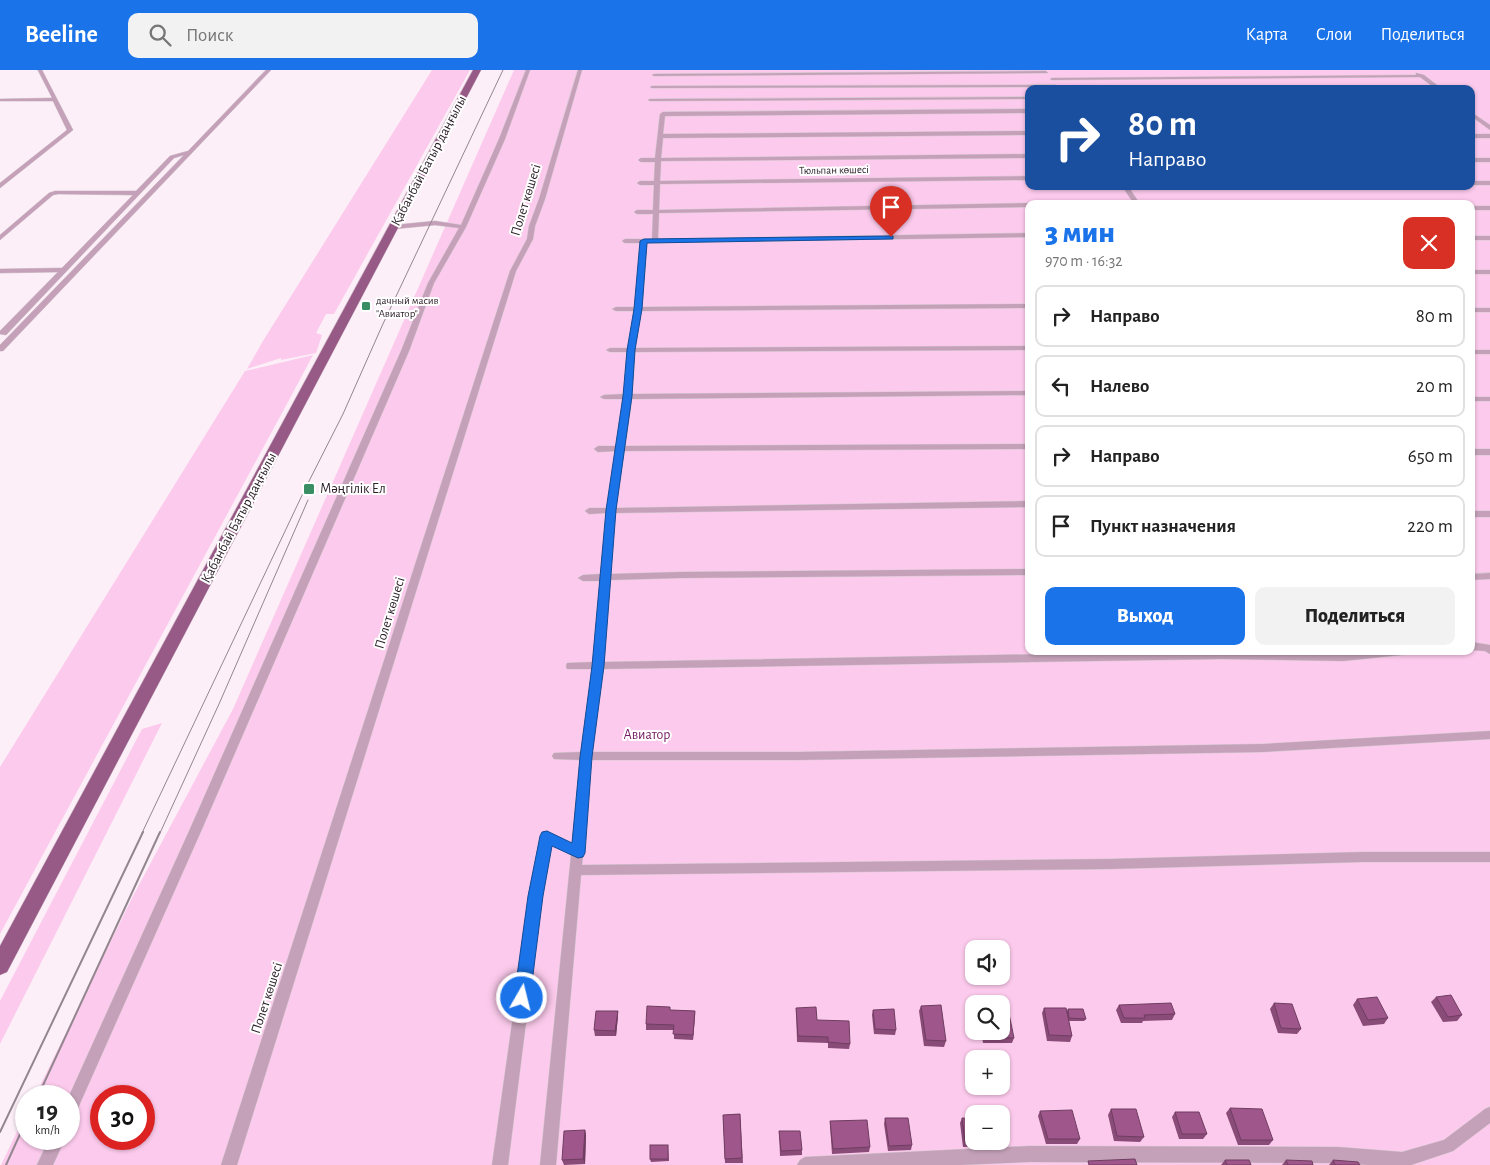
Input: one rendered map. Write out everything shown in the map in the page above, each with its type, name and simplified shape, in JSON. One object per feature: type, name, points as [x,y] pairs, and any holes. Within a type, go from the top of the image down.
[{"type":"main road","name":"Қабанбай Батыр даңғылы","points":[[0,966],[476,70]]},
{"type":"street","points":[[0,186],[70,130],[40,70]]},
{"type":"street","points":[[0,350],[269,70]]},
{"type":"street","points":[[80,1087],[196,829],[405,350],[431,283],[463,227],[502,139],[528,70]]},
{"type":"street","name":"Полет көшесі","points":[[229,1165],[513,271],[530,239],[532,226],[580,70]]},
{"type":"street","points":[[1412,70],[1434,85]]},
{"type":"street","points":[[654,75],[1045,71],[1056,85]]},
{"type":"street","points":[[1052,79],[1422,76]]},
{"type":"street","points":[[652,87],[1025,87]]},
{"type":"street","points":[[650,100],[1025,98]]},
{"type":"street","points":[[0,100],[55,99]]},
{"type":"street","points":[[548,1165],[577,870],[586,757],[598,666],[611,510],[628,396],[631,350],[649,241],[657,211],[658,159],[663,114],[1025,111]]},
{"type":"street","points":[[1475,117],[1490,128]]},
{"type":"street","points":[[1480,121],[1490,120]]},
{"type":"street","points":[[661,136],[1025,133]]},
{"type":"street","points":[[1475,136],[1490,136]]},
{"type":"street","points":[[1,334],[172,157],[190,152]]},
{"type":"street","points":[[641,160],[1025,156]]},
{"type":"street","points":[[1475,160],[1490,160]]},
{"type":"street","name":"Тюльпан көшесі","points":[[640,183],[1025,178]]},
{"type":"street","points":[[1475,183],[1490,183]]},
{"type":"street","points":[[0,238],[50,194],[57,192],[138,193]]},
{"type":"street","points":[[637,212],[1025,205]]},
{"type":"street","points":[[1475,208],[1490,208]]},
{"type":"street","points":[[394,227],[435,223],[463,227]]},
{"type":"street","points":[[625,241],[1025,235]]},
{"type":"street","points":[[1475,238],[1490,238]]},
{"type":"street","points":[[0,271],[64,270]]},
{"type":"street","points":[[1475,272],[1490,272]]},
{"type":"street","points":[[616,310],[1025,306]]},
{"type":"street","points":[[1475,310],[1490,310]]},
{"type":"street","points":[[610,350],[1025,348]]},
{"type":"street","points":[[1475,352],[1490,352]]},
{"type":"street","points":[[604,397],[1025,393]]},
{"type":"street","points":[[1475,399],[1490,399]]},
{"type":"street","points":[[598,449],[1025,446]]},
{"type":"street","points":[[1475,452],[1490,452]]},
{"type":"street","points":[[589,512],[611,510],[1025,504]]},
{"type":"street","points":[[1475,514],[1490,514]]},
{"type":"street","points":[[583,578],[680,575],[1025,572]]},
{"type":"street","points":[[1475,577],[1490,576]]},
{"type":"street","points":[[1475,647],[1489,649]]},
{"type":"street","points":[[571,666],[1221,655],[1342,657],[1364,655]]},
{"type":"street","points":[[558,756],[807,755],[1263,748],[1490,735]]},
{"type":"street","points":[[500,1165],[536,896],[547,836],[578,853]]},
{"type":"street","points":[[577,870],[1110,864],[1363,857],[1490,857]]},
{"type":"street","points":[[805,1165],[1029,1154],[1338,1155],[1402,1160],[1448,1146],[1490,1114]]},
{"type":"street","points":[[45,1165],[52,1150]]},
{"type":"green space","points":[[432,70],[470,70],[334,314],[326,314],[316,333],[322,335],[316,353],[281,360],[281,358],[247,369],[263,341]]},
{"type":"green space","name":"Авиатор","points":[[514,70],[1490,70],[1490,1165],[1,1165],[15,1136],[15,1150],[80,1150],[80,1085],[40,1085],[132,898],[233,709]]},
{"type":"green space","points":[[313,355],[0,934],[0,767],[245,371]]},
{"type":"green space","points":[[162,723],[0,1044],[0,1001],[142,729]]},
{"type":"building","points":[[1451,995],[1462,1015],[1448,1017],[1436,997]]},
{"type":"building","points":[[1377,997],[1388,1018],[1368,1020],[1357,999]]},
{"type":"building","points":[[1171,1003],[1175,1014],[1144,1015],[1145,1018],[1124,1018],[1119,1005]]},
{"type":"building","points":[[1274,1003],[1292,1004],[1301,1029],[1281,1028]]},
{"type":"building","points":[[941,1005],[946,1041],[926,1040],[921,1006]]},
{"type":"building","points":[[647,1006],[670,1007],[670,1010],[695,1011],[693,1035],[673,1034],[674,1025],[646,1024]]},
{"type":"building","points":[[816,1007],[817,1020],[849,1021],[850,1044],[828,1042],[828,1037],[798,1036],[796,1008]]},
{"type":"building","points":[[1044,1008],[1066,1008],[1072,1036],[1049,1035]]},
{"type":"building","points":[[894,1009],[896,1030],[875,1029],[873,1010]]},
{"type":"building","points":[[1068,1009],[1083,1009],[1086,1019],[1069,1018]]},
{"type":"building","points":[[596,1011],[618,1011],[615,1031],[594,1030]]},
{"type":"building","points":[[1010,1019],[1014,1038],[1010,1038]]},
{"type":"building","points":[[1230,1108],[1262,1109],[1273,1140],[1241,1140]]},
{"type":"building","points":[[1111,1109],[1136,1109],[1144,1137],[1117,1136]]},
{"type":"building","points":[[1072,1110],[1080,1139],[1048,1139],[1040,1111]]},
{"type":"building","points":[[1175,1112],[1199,1112],[1207,1134],[1182,1134]]},
{"type":"building","points":[[740,1114],[742,1158],[725,1159],[723,1115]]},
{"type":"building","points":[[885,1118],[908,1118],[912,1145],[889,1146]]},
{"type":"building","points":[[962,1118],[965,1118],[965,1142]]},
{"type":"building","points":[[867,1120],[870,1147],[833,1149],[830,1121]]},
{"type":"building","points":[[585,1130],[583,1159],[562,1160],[564,1131]]},
{"type":"building","points":[[779,1131],[800,1131],[802,1150],[781,1151]]},
{"type":"building","points":[[650,1145],[668,1145],[668,1159],[650,1159]]},
{"type":"building","points":[[1135,1159],[1137,1165],[1089,1165],[1088,1161]]},
{"type":"building","points":[[1225,1160],[1249,1160],[1251,1165],[1227,1165]]},
{"type":"building","points":[[1286,1160],[1312,1161],[1313,1165],[1288,1165]]},
{"type":"building","points":[[1333,1160],[1358,1162],[1360,1165],[1335,1165]]},
{"type":"tram line","points":[[142,833],[305,489],[343,414],[382,326],[503,70]]},
{"type":"tram line","points":[[160,833],[219,704],[308,500]]},
{"type":"tram line","points":[[0,1132],[143,832]]},
{"type":"tram line","points":[[43,1085],[160,832]]},
{"type":"tram line","points":[[6,1165],[15,1145]]},
{"type":"place","name":"дачный масив \"Авиатор\"","points":[[366,306]]},
{"type":"place","name":"Мәңгілік Ел","points":[[309,489]]},
{"type":"route","points":[[522,998],[536,896],[547,836],[578,853],[586,757],[598,666],[611,510],[628,396],[631,350],[638,309],[644,241],[891,237]]}]
